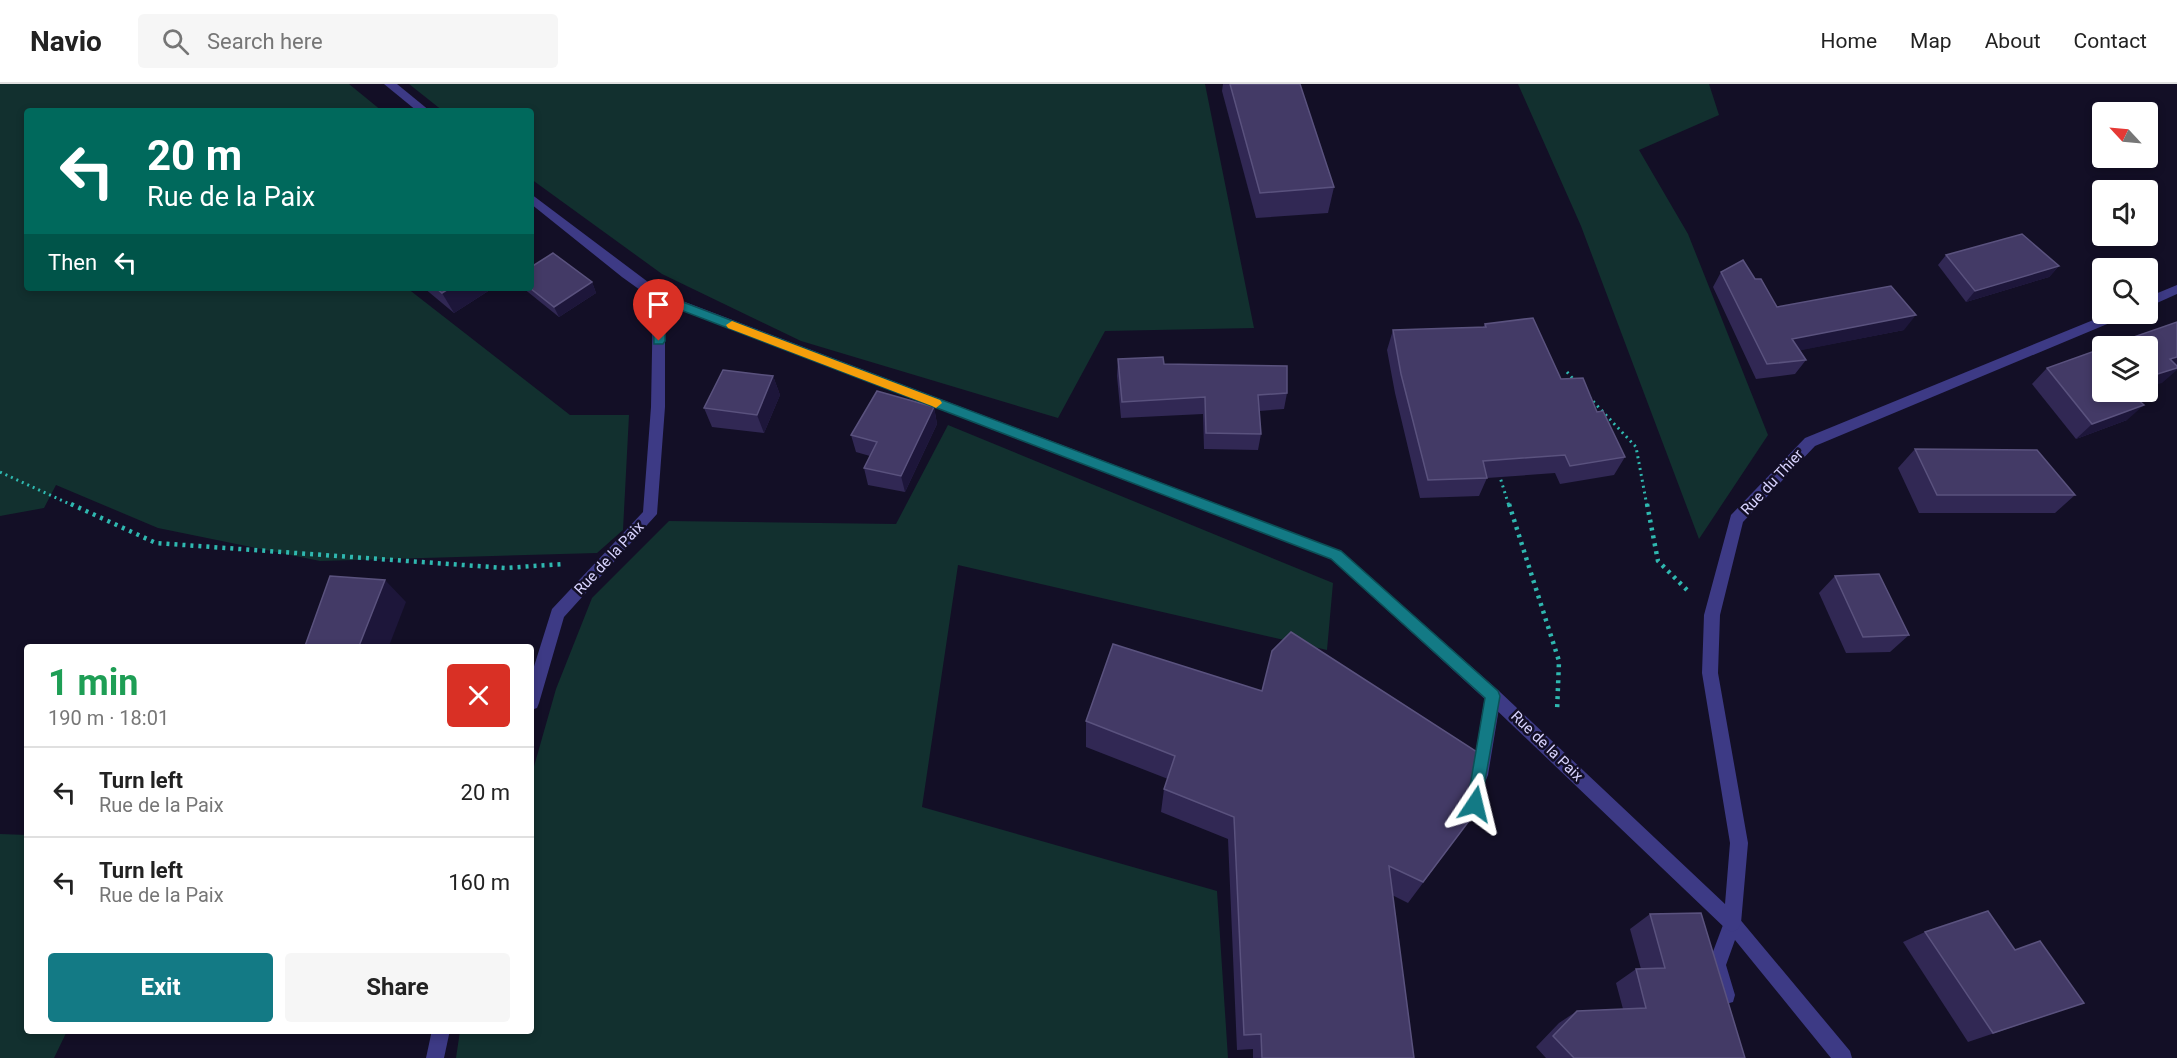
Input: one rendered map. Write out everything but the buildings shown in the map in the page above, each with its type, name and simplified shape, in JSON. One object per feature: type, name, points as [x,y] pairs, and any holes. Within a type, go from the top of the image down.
[{"type":"street","points":[[390,84],[420,108]]},
{"type":"street","name":"Rue de la Paix","points":[[534,200],[626,274],[659,297],[1336,555],[1493,696],[1731,923],[1843,1058]]},
{"type":"street","points":[[2158,298],[2177,290]]},
{"type":"street","name":"Rue de la Paix","points":[[534,693],[558,614],[650,514],[658,407],[659,297]]},
{"type":"street","name":"Rue du Thier","points":[[1731,923],[1739,843],[1710,673],[1712,615],[1736,519],[1810,442],[2095,324]]},
{"type":"street","points":[[1477,793],[1493,696]]},
{"type":"street","points":[[1731,923],[1717,965],[1732,1017]]},
{"type":"street","points":[[435,1058],[440,1034]]},
{"type":"path","points":[[1567,372],[1575,381]]},
{"type":"path","points":[[1582,389],[1636,447],[1658,561],[1712,615]]},
{"type":"path","points":[[1497,468],[1559,661],[1556,755]]},
{"type":"path","points":[[0,472],[156,543],[506,568],[606,560]]},
{"type":"green space","points":[[0,84],[349,84],[378,108],[24,108],[24,291],[411,291],[570,415],[629,415],[623,530],[597,553],[320,561],[158,528],[56,485],[44,508],[0,516]]},
{"type":"green space","points":[[409,84],[1205,84],[1254,328],[1105,331],[1058,418],[801,341],[662,274],[534,181],[534,108],[439,108]]},
{"type":"green space","points":[[1518,84],[1709,84],[1719,115],[1639,150],[1688,234],[1768,435],[1699,539],[1581,226]]},
{"type":"green space","points":[[948,425],[1333,583],[1327,650],[958,565],[922,807],[1217,891],[1228,1058],[456,1058],[460,1034],[534,1034],[534,766],[556,689],[592,598],[669,521],[896,524]]},
{"type":"green space","points":[[0,834],[24,835],[24,1034],[66,1034],[54,1058],[0,1058]]},
{"type":"slow traffic","points":[[732,325],[936,403]]},
{"type":"route","points":[[659,341],[659,297],[1336,555],[1493,696],[1475,804]]}]
